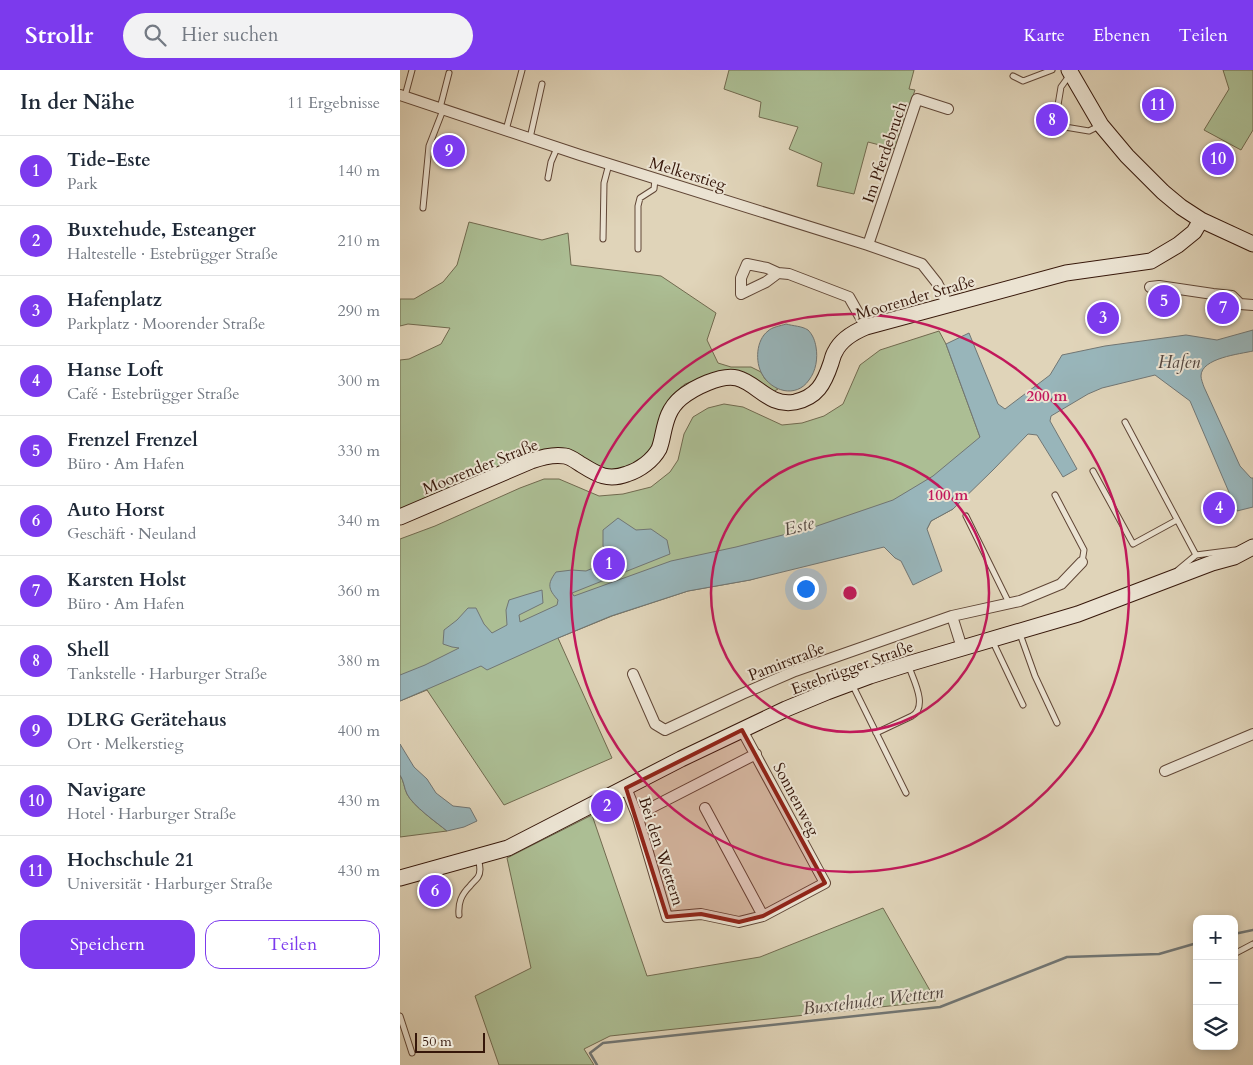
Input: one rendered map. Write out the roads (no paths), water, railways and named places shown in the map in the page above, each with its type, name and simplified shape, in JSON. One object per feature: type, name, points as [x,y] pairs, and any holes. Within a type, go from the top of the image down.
[{"type":"street","points":[[1070,71],[1101,125],[1127,156],[1164,192],[1181,208],[1201,220],[1252,243]]},
{"type":"street","name":"Melkerstieg","points":[[402,96],[557,148],[868,245],[922,264],[937,283],[948,305]]},
{"type":"street","name":"Im Pferdebruch","points":[[868,245],[918,99],[948,108]]},
{"type":"street","name":"Moorender Straße","points":[[400,517],[531,461],[545,457],[566,456],[596,474],[606,477],[629,474],[639,469],[654,456],[660,447],[666,418],[671,409],[682,397],[699,387],[720,378],[736,378],[775,400],[792,402],[802,400],[818,390],[826,377],[840,344],[855,332],[866,327],[1066,273],[1151,262],[1178,245],[1194,232],[1201,220]]},
{"type":"street","points":[[778,273],[789,274],[849,297],[866,327]]},
{"type":"street","points":[[1150,287],[1159,286],[1232,296],[1240,304],[1253,306]]},
{"type":"street","name":"Estebrügger Straße","points":[[400,878],[498,851],[525,840],[742,730],[786,709],[851,683],[908,664],[1078,614],[1212,563],[1252,550]]},
{"type":"street","points":[[962,648],[952,616],[1020,601],[1062,584],[1082,562]]},
{"type":"street","name":"Pamirstraße","points":[[632,674],[655,724],[665,730],[795,671],[952,616]]},
{"type":"street","name":"Sonnenweg","points":[[742,730],[825,883]]},
{"type":"street","points":[[1165,772],[1253,734]]},
{"type":"street","points":[[637,815],[756,754]]},
{"type":"street","name":"Bei den Wettern","points":[[626,788],[637,815],[667,917],[702,914],[739,922],[763,916],[825,883]]},
{"type":"street","points":[[705,808],[763,916]]},
{"type":"lane","points":[[402,96],[412,70]]},
{"type":"lane","points":[[506,130],[522,70]]},
{"type":"lane","points":[[1013,76],[1023,81],[1052,70]]},
{"type":"lane","points":[[1070,71],[1061,87],[1057,111],[1065,127],[1089,131],[1101,125]]},
{"type":"lane","points":[[423,208],[429,146],[441,109],[449,73]]},
{"type":"lane","points":[[530,138],[542,84]]},
{"type":"lane","points":[[548,178],[551,162],[557,148]]},
{"type":"lane","points":[[603,239],[604,183],[609,164]]},
{"type":"lane","points":[[638,249],[638,206],[640,198],[654,189],[655,178]]},
{"type":"lane","points":[[1125,422],[1196,554]]},
{"type":"lane","points":[[1093,470],[1133,544],[1178,520]]},
{"type":"lane","points":[[1055,495],[1084,550],[1082,562]]},
{"type":"lane","points":[[966,516],[1009,603]]},
{"type":"lane","points":[[1176,577],[1175,573],[1196,554],[1252,550]]},
{"type":"lane","points":[[1019,631],[1038,682],[1058,723]]},
{"type":"lane","points":[[992,639],[1023,705]]},
{"type":"lane","points":[[876,734],[916,714],[920,709],[920,703],[908,664]]},
{"type":"lane","points":[[851,683],[906,794]]},
{"type":"lane","points":[[460,915],[460,899],[479,876],[480,868],[477,857]]},
{"type":"lane","points":[[1238,952],[1253,944]]},
{"type":"lane","points":[[400,1016],[412,1053]]},
{"type":"water","points":[[786,324],[808,330],[814,338],[817,351],[816,364],[809,380],[804,386],[791,391],[771,385],[762,374],[758,363],[759,345],[764,335],[772,328]]},
{"type":"water","name":"Hafen","points":[[1253,330],[1253,351],[1231,355],[1214,361],[1207,365],[1201,376],[1204,387],[1240,466],[1253,478],[1253,507],[1237,511],[1190,401],[1155,375],[1102,388],[1051,416],[1050,421],[1077,469],[1063,477],[1037,435],[1028,434],[953,509],[931,521],[927,529],[942,571],[913,585],[901,561],[884,547],[750,580],[688,591],[611,616],[487,670],[481,666],[400,701],[400,675],[459,648],[443,644],[444,630],[468,608],[476,608],[484,624],[492,633],[507,625],[506,610],[509,600],[542,590],[543,603],[519,615],[520,622],[557,605],[558,600],[552,593],[550,586],[556,572],[586,571],[600,565],[608,565],[610,567],[614,562],[603,546],[603,530],[618,518],[636,530],[651,529],[667,540],[670,554],[572,593],[574,596],[671,561],[814,527],[893,500],[933,476],[980,437],[946,344],[969,333],[998,404],[1005,409],[1050,375],[1062,355],[1105,346],[1186,335],[1217,340]]},
{"type":"water","points":[[400,744],[414,767],[427,779],[436,793],[453,806],[470,808],[477,821],[464,827],[447,831],[414,804],[407,794],[400,775]]},
{"type":"waterway","name":"Buxtehuder Wettern","points":[[1238,933],[1253,930]]},
{"type":"waterway","name":"Buxtehuder Wettern","points":[[597,1065],[590,1053],[603,1043],[940,1007],[1067,957],[1159,954],[1193,944]]},
{"type":"place","name":"Hochschule 21","points":[[1158,105]]},
{"type":"place","name":"Shell","points":[[1052,120]]},
{"type":"place","name":"DLRG Gerätehaus","points":[[449,151]]},
{"type":"place","name":"Navigare","points":[[1218,159]]},
{"type":"place","name":"Frenzel Frenzel","points":[[1164,301]]},
{"type":"place","name":"Karsten Holst","points":[[1223,308]]},
{"type":"place","name":"Hafenplatz","points":[[1103,318]]},
{"type":"place","name":"Hanse Loft","points":[[1219,508]]},
{"type":"place","name":"Tide-Este","points":[[609,564]]},
{"type":"place","name":"Buxtehude, Esteanger","points":[[607,806]]},
{"type":"place","name":"Auto Horst","points":[[435,891]]},
{"type":"water label","name":"Este","points":[[799,526]]}]
